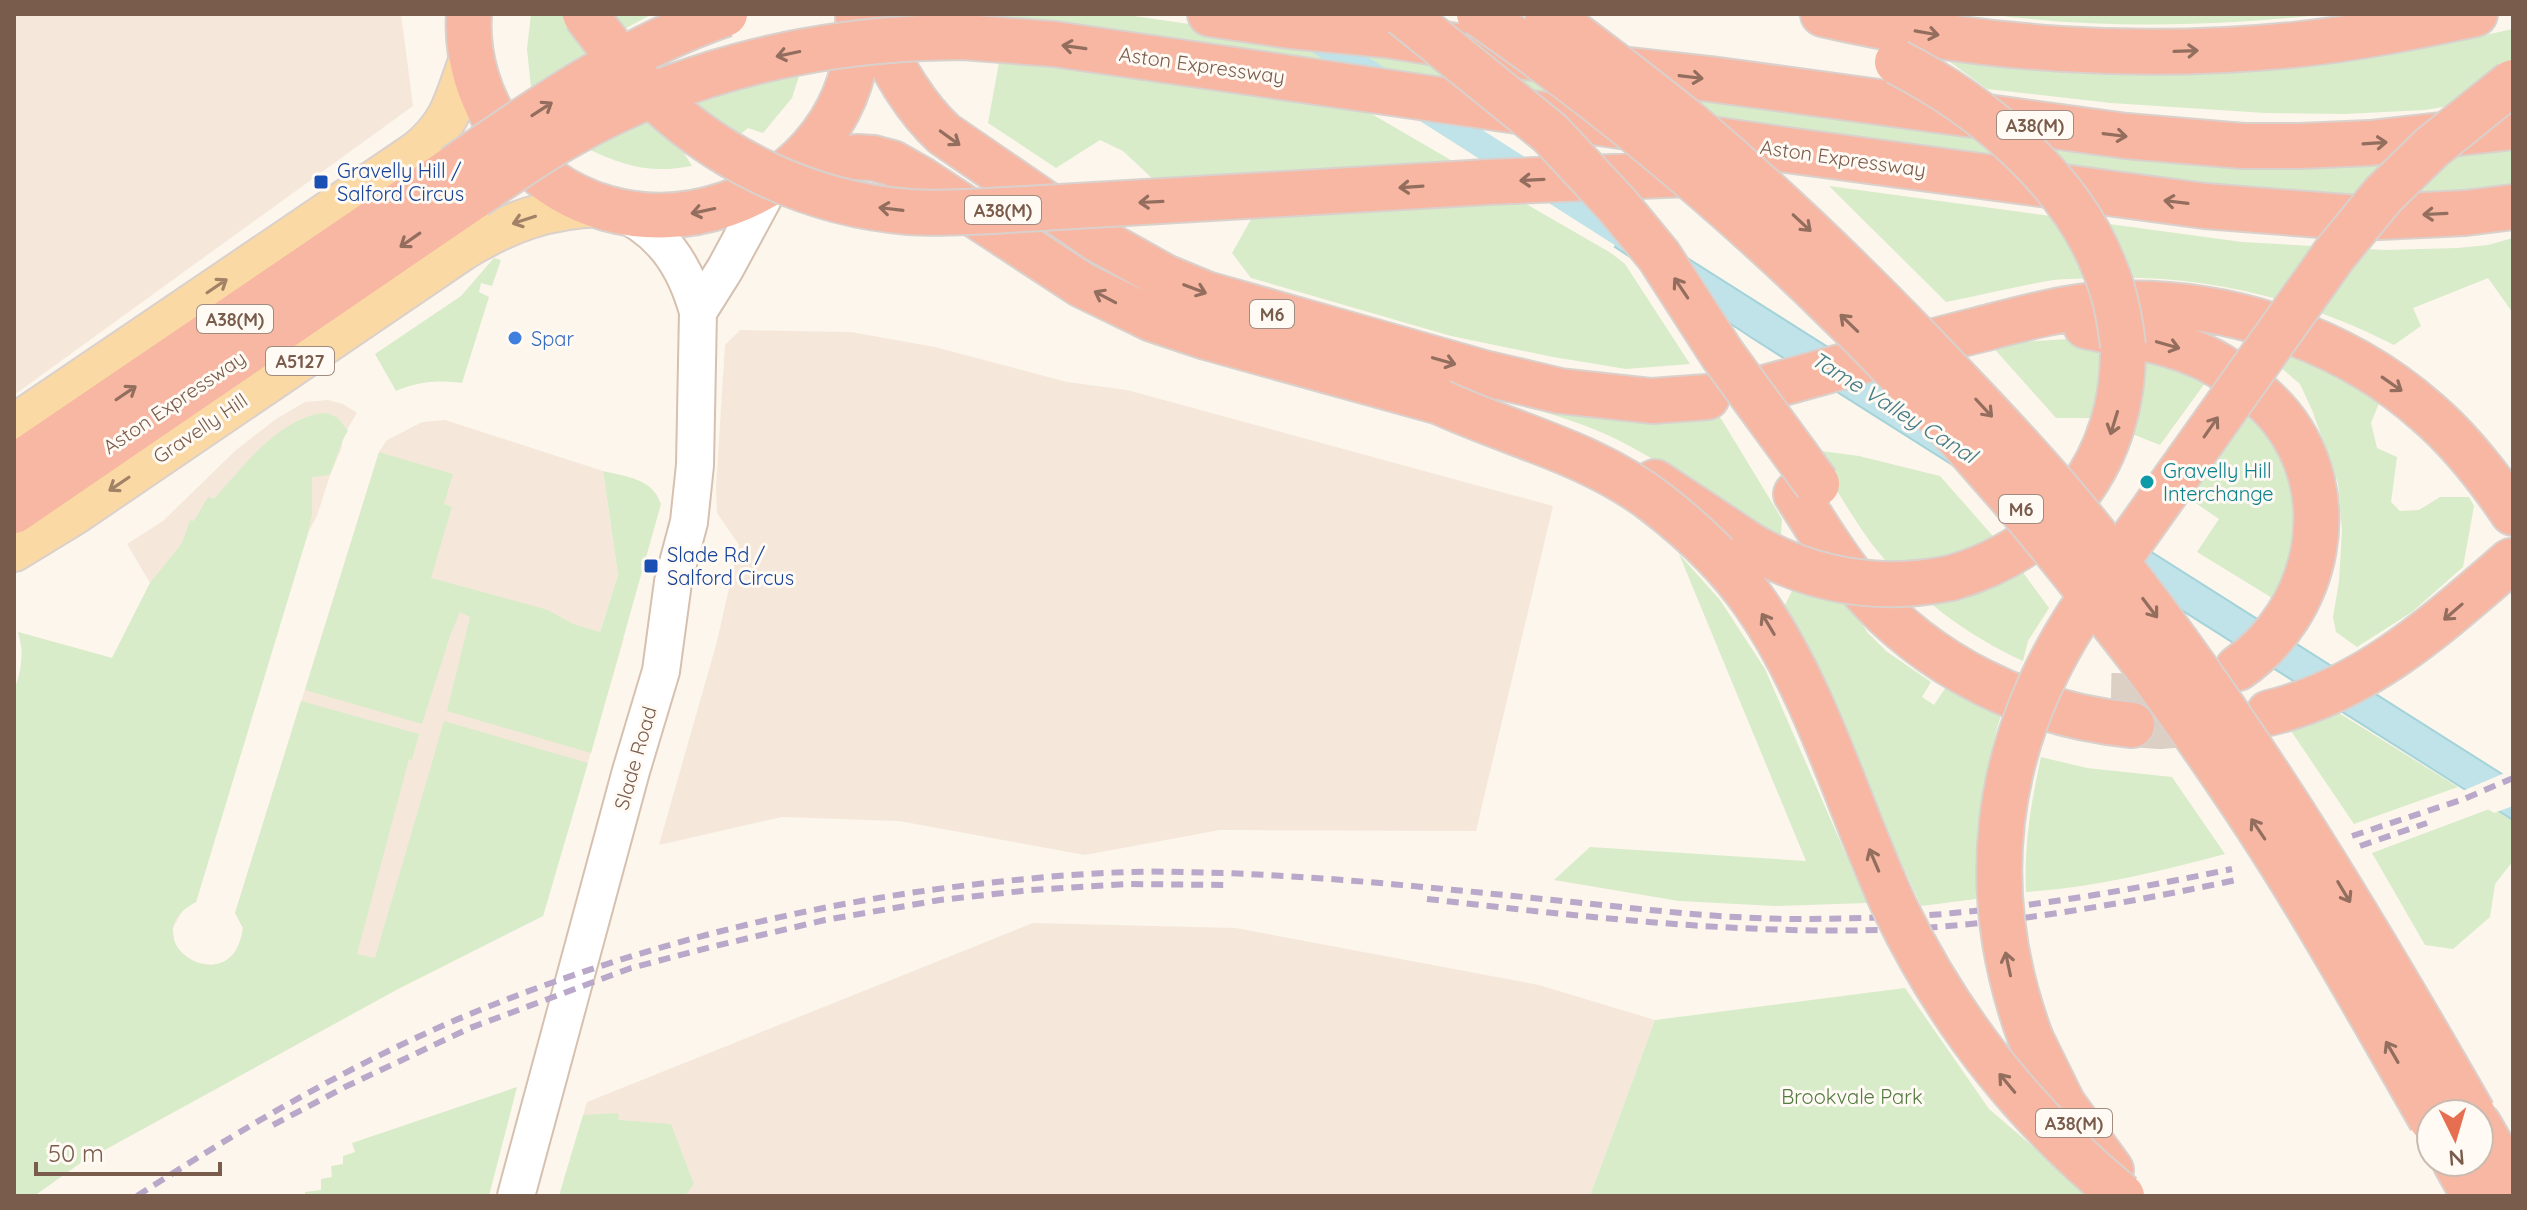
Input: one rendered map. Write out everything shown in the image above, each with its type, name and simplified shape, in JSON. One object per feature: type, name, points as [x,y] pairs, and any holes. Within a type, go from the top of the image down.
[{"type":"highway","name":"A38(M)","points":[[585,14],[642,84],[678,119],[715,146],[793,186],[881,208],[949,213],[1597,177],[1741,172],[2025,183]]},
{"type":"highway","name":"Aston Expressway","points":[[14,511],[464,182],[549,104],[626,59],[725,14]]},
{"type":"highway","points":[[468,27],[489,109],[521,155],[550,180],[608,208],[662,216],[685,215],[730,205],[779,178],[821,137],[844,95],[857,48],[858,14]]},
{"type":"highway","name":"M6","points":[[865,14],[912,98],[944,134],[1097,239],[1165,277],[1253,309],[1560,391],[1652,401],[1707,397]]},
{"type":"highway","name":"A38(M)","points":[[1210,14],[1291,26],[1394,24]]},
{"type":"highway","name":"A38(M)","points":[[1325,14],[1394,24],[1558,62],[1710,79],[2126,136],[2243,146],[2370,143],[2513,127]]},
{"type":"highway","name":"M6","points":[[1479,14],[1526,46],[1655,147],[1773,250],[1870,343],[1971,449],[2058,553],[2169,697],[2299,892],[2419,1098]]},
{"type":"highway","name":"M6","points":[[1547,14],[1689,124],[1802,223],[1991,415],[2090,529],[2189,659],[2299,819],[2464,1098]]},
{"type":"highway","name":"M6","points":[[779,178],[836,160],[857,157],[892,163],[1116,304],[1166,324],[1284,359],[1511,419],[1596,452],[1666,489],[1768,555],[1799,569],[1849,582],[1900,585],[1963,574],[2011,553],[2043,531],[2062,513],[2099,459],[2114,423],[2122,385],[2123,346],[2105,267],[2070,206],[2011,140],[1976,110],[1907,67],[1785,14]]},
{"type":"highway","points":[[1823,14],[1938,35],[2053,49],[2109,52],[2239,50],[2301,44],[2375,34],[2475,14]]},
{"type":"highway","points":[[1394,24],[1550,133],[1617,205],[1659,256],[1806,489],[1911,598],[1943,626],[1979,650],[2107,708]]},
{"type":"highway","name":"Aston Expressway","points":[[14,467],[464,182],[673,87],[732,67],[835,45],[963,37],[1054,44],[2205,206],[2358,218],[2465,213],[2513,207]]},
{"type":"highway","name":"A38(M)","points":[[2134,1196],[2092,1147],[2051,1083],[2031,1039],[2011,980],[2001,919],[1998,857],[2005,794],[2021,732],[2045,672],[2066,635],[2334,255],[2383,195],[2431,148],[2513,82]]},
{"type":"highway","points":[[1778,384],[2037,315],[2124,303],[2183,306],[2241,317],[2297,335],[2368,368],[2425,410],[2476,462],[2513,513]]},
{"type":"highway","points":[[2037,315],[2191,352],[2219,365],[2259,394],[2290,430],[2305,461],[2314,492],[2317,524],[2314,556],[2301,597],[2285,624],[2263,649],[2238,668]]},
{"type":"highway","name":"M6","points":[[1440,402],[1483,422],[1542,440],[1611,473],[1669,513],[1727,568],[1755,603],[1777,639],[1834,762],[1886,887],[1934,981],[1965,1029],[2029,1109],[2122,1196]]},
{"type":"highway","points":[[2269,713],[2328,693],[2378,667],[2428,633],[2511,561]]},
{"type":"highway","points":[[2495,1153],[2513,1184]]},
{"type":"highway","points":[[2464,1178],[2474,1196]]},
{"type":"main road","points":[[14,425],[436,136],[450,116],[468,27]]},
{"type":"main road","name":"Gravelly Hill","points":[[14,551],[73,515],[499,228],[564,209],[608,208]]},
{"type":"street","points":[[698,312],[779,178]]},
{"type":"street","name":"Slade Road","points":[[516,1196],[626,786],[661,671],[673,582],[689,522],[695,465],[698,312],[688,278],[674,256],[644,226],[608,208]]},
{"type":"shaded area","points":[[14,14],[401,14],[413,106],[14,395]]},
{"type":"shaded area","points":[[740,330],[851,332],[935,347],[1067,382],[1127,390],[1553,506],[1476,831],[1220,830],[1085,855],[899,821],[782,817],[659,845],[716,645],[739,545],[717,513],[716,487],[725,345]]},
{"type":"shaded area","points":[[328,400],[343,404],[357,413],[342,438],[342,447],[308,533],[196,902],[184,908],[173,928],[175,947],[198,963],[212,965],[225,962],[238,951],[243,928],[235,913],[379,452],[387,440],[422,422],[445,420],[603,471],[618,575],[600,631],[624,638],[543,916],[398,989],[79,1164],[34,1196],[14,1196],[14,691],[22,651],[18,632],[112,658],[150,583],[127,544],[163,521],[236,450],[276,419],[305,402]]},
{"type":"shaded area","points":[[1033,923],[1236,928],[1539,985],[1655,1020],[1590,1196],[559,1196],[587,1102]]},
{"type":"green space","points":[[531,14],[652,14],[531,87],[527,49]]},
{"type":"green space","points":[[914,14],[1120,14],[1730,102],[2513,143],[2513,190],[2340,201],[915,19]]},
{"type":"green space","points":[[1987,14],[2327,14],[2242,22],[2114,24]]},
{"type":"green space","points":[[2513,29],[2513,95],[2425,110],[2345,114],[2265,113],[2111,103],[1987,89],[1950,62],[2156,72],[2261,70],[2370,57]]},
{"type":"green space","points":[[1000,57],[1105,68],[1370,113],[1461,166],[1155,181],[1123,151],[1100,140],[1056,168],[988,123]]},
{"type":"green space","points":[[800,73],[792,98],[763,133],[748,128],[737,137],[689,104],[694,100]]},
{"type":"green space","points":[[649,118],[679,145],[692,166],[663,169],[638,167],[586,148]]},
{"type":"green space","points":[[1829,186],[2242,242],[2385,250],[2457,248],[2488,245],[2513,238],[2513,313],[2488,278],[2413,308],[2421,326],[2394,345],[2359,328],[2287,302],[2250,292],[2175,280],[2056,280],[1946,302]]},
{"type":"green space","points":[[1516,198],[1625,264],[1690,364],[1626,369],[1451,336],[1251,278],[1232,253],[1254,214]]},
{"type":"green space","points":[[494,258],[501,260],[492,286],[481,283],[479,292],[489,297],[462,383],[429,382],[396,391],[375,354],[461,296]]},
{"type":"green space","points":[[2069,339],[2102,343],[2103,372],[2091,418],[2056,418],[1990,344]]},
{"type":"green space","points":[[2140,351],[2213,372],[2160,445],[2122,430]]},
{"type":"green space","points":[[2290,351],[2365,391],[2379,403],[2371,423],[2377,448],[2397,457],[2391,502],[2400,511],[2419,510],[2440,497],[2469,497],[2474,506],[2463,567],[2412,612],[2357,647],[2336,632],[2333,617],[2342,531],[2338,483],[2300,384],[2279,366]]},
{"type":"green space","points":[[1522,400],[1645,418],[1720,417],[1782,519],[1781,535],[1620,441],[1584,425],[1521,405]]},
{"type":"green space","points":[[2251,403],[2262,411],[2303,509],[2282,604],[2197,552],[2219,519],[2187,497]]},
{"type":"green space","points":[[327,413],[338,418],[348,431],[330,475],[312,477],[312,514],[308,533],[196,902],[178,917],[173,932],[178,947],[190,958],[205,964],[221,963],[235,951],[243,928],[235,913],[301,701],[419,734],[412,760],[409,759],[357,954],[375,958],[444,721],[588,763],[543,916],[398,989],[79,1164],[34,1196],[14,1196],[14,691],[22,655],[18,632],[112,658],[150,583],[182,543],[190,520],[194,521],[208,497],[214,499],[250,458],[279,432],[295,422]]},
{"type":"green space","points":[[1821,451],[1859,456],[1940,476],[2014,560],[2049,608],[2028,641],[2023,661],[1962,627],[1924,598],[1890,566],[1867,538],[1817,460]]},
{"type":"green space","points":[[379,452],[453,474],[444,504],[452,507],[431,578],[548,610],[573,624],[600,632],[618,575],[603,471],[638,480],[657,495],[661,504],[591,753],[447,711],[470,617],[460,612],[422,724],[305,690]]},
{"type":"green space","points":[[1679,554],[1720,600],[1765,669],[1867,903],[1775,906],[1679,901],[1554,880],[1590,847],[1806,861]]},
{"type":"green space","points":[[1796,583],[1844,597],[1868,633],[1886,651],[1931,682],[1922,697],[1934,705],[1946,687],[2001,715],[1982,806],[1976,899],[1921,906],[1784,607]]},
{"type":"green space","points":[[2339,713],[2458,787],[2354,824],[2289,728]]},
{"type":"green space","points":[[2041,757],[2087,768],[2172,777],[2225,854],[2102,883],[2026,892],[2029,824]]},
{"type":"green space","points":[[2492,808],[2513,821],[2513,861],[2495,884],[2490,917],[2453,949],[2425,945],[2372,853]]},
{"type":"green space","name":"Brookvale Park","points":[[1905,988],[1989,1109],[2091,1196],[1590,1196],[1655,1020]]},
{"type":"green space","points":[[517,1087],[489,1196],[305,1196],[305,1192],[321,1190],[321,1179],[332,1177],[331,1166],[343,1164],[343,1156],[355,1152],[352,1143]]},
{"type":"green space","points":[[618,1113],[619,1120],[671,1124],[694,1184],[685,1196],[559,1196],[583,1115]]},
{"type":"water","points":[[1632,223],[2513,781],[2513,820],[1752,338],[1615,247]]},
{"type":"pier","points":[[2507,772],[2513,776],[2513,806],[2494,813],[2460,792]]},
{"type":"waterway","name":"Tame Valley Canal","points":[[1306,33],[1631,240]]},
{"type":"tunnel","points":[[2111,695],[2181,693]]},
{"type":"tunnel","points":[[2132,725],[2160,727],[2223,722]]},
{"type":"railway","points":[[2352,836],[2464,799],[2513,778]]},
{"type":"railway","points":[[2360,846],[2427,823]]},
{"type":"railway","points":[[137,1196],[330,1081],[451,1022],[515,996],[714,933],[850,903],[918,892],[1084,874],[1231,873],[1378,883],[1692,914],[1812,919],[1918,916],[1988,910],[2128,889],[2232,869]]},
{"type":"railway","points":[[1427,899],[1710,926],[1881,930],[1972,924],[2062,912],[2241,879]]},
{"type":"railway","points":[[273,1125],[470,1028],[631,968],[711,947],[825,920],[940,900],[1127,884],[1227,885]]},
{"type":"place","name":"Gravelly Hill / Salford Circus","points":[[321,182]]},
{"type":"place","name":"Spar","points":[[515,338]]},
{"type":"place","name":"Gravelly Hill Interchange","points":[[2147,482]]},
{"type":"place","name":"Slade Rd / Salford Circus","points":[[651,566]]}]
